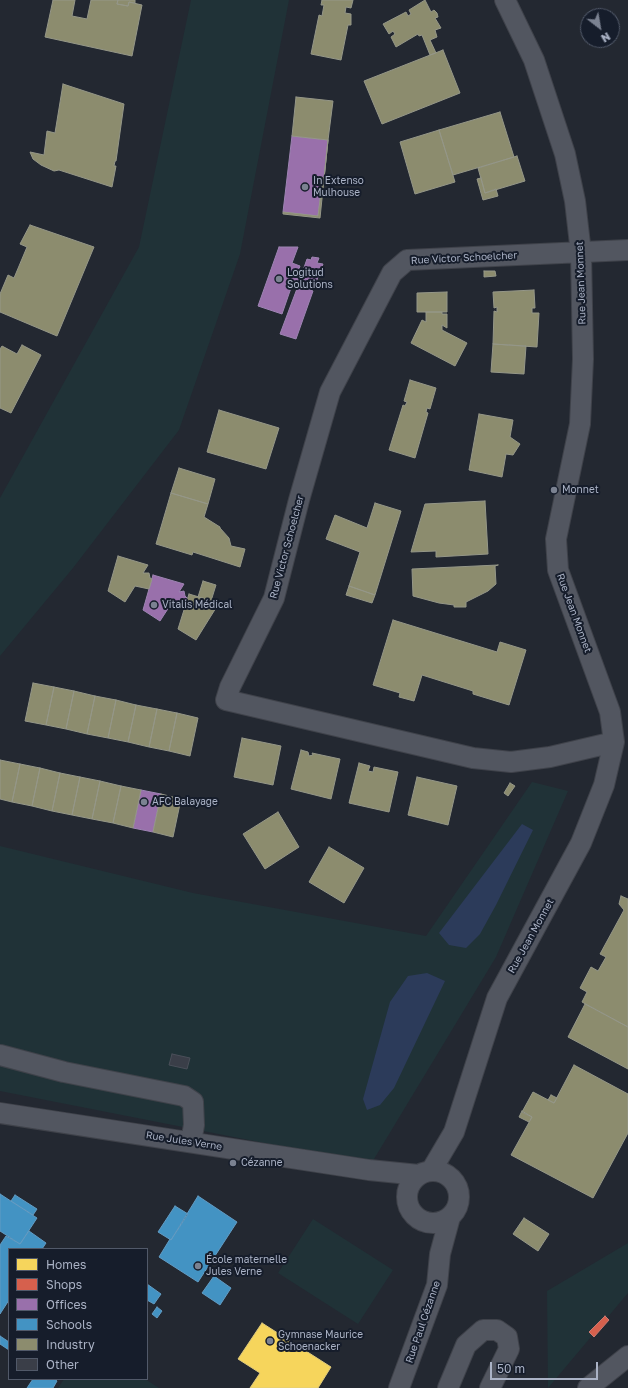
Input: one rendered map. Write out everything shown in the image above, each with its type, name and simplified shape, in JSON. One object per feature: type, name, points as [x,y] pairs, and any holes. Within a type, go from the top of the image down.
[{"type":"street","name":"Rue Jean Monnet","points":[[425,1173],[454,1132],[497,998],[582,843],[604,785],[619,736],[558,570],[556,539],[580,424],[583,359],[582,253],[575,201],[565,154],[534,60],[505,0]]},
{"type":"street","points":[[582,253],[628,250]]},
{"type":"street","name":"Rue Victor Schoelcher","points":[[582,253],[407,260],[392,273],[330,392],[299,500],[274,598],[230,687],[226,700],[473,758],[511,762],[550,757],[619,736]]},
{"type":"street","points":[[0,1055],[64,1072],[184,1096],[193,1102],[194,1125],[191,1142]]},
{"type":"street","name":"Rue Jules Verne","points":[[0,1113],[369,1170],[425,1173]]},
{"type":"street","name":"Rue Jean Monnet","points":[[454,1132],[454,1181]]},
{"type":"street","name":"Rue Jules Verne","points":[[369,1170],[407,1198]]},
{"type":"street","points":[[419,1219],[432,1223],[445,1221],[458,1206],[459,1193],[454,1181],[444,1173],[425,1173],[410,1185],[407,1198],[410,1210],[428,1229],[440,1254]]},
{"type":"street","name":"Rue Paul Cézanne","points":[[399,1388],[437,1285],[440,1254],[450,1217]]},
{"type":"street","points":[[448,1388],[466,1346],[483,1330],[497,1330],[507,1337],[509,1349],[490,1388]]},
{"type":"street","points":[[588,1388],[628,1356]]},
{"type":"shaded area","points":[[191,0],[289,0],[240,254],[179,430],[73,568],[0,656],[0,498],[139,247]]},
{"type":"shaded area","points":[[532,782],[568,791],[496,957],[371,1164],[0,1091],[0,846],[193,893],[426,936]]},
{"type":"shaded area","points":[[313,1219],[393,1270],[358,1324],[278,1273]]},
{"type":"shaded area","points":[[628,1243],[628,1293],[548,1388],[547,1291]]},
{"type":"shaded area","points":[[63,1380],[147,1380],[159,1388],[58,1388]]},
{"type":"water","points":[[522,824],[533,830],[480,934],[466,948],[449,945],[439,933]]},
{"type":"water","points":[[427,973],[445,981],[394,1088],[380,1105],[367,1110],[363,1099],[390,1002],[408,976]]},
{"type":"building: Homes","name":"Gymnase Maurice Schoenacker","points":[[262,1323],[331,1367],[318,1388],[250,1388],[260,1373],[238,1359]]},
{"type":"building: Shops","points":[[605,1316],[609,1320],[594,1337],[589,1332]]},
{"type":"building: Offices","points":[[292,136],[328,140],[324,178],[319,177],[318,184],[322,184],[318,216],[283,212]]},
{"type":"building: Offices","points":[[279,247],[298,247],[292,263],[300,266],[296,278],[300,279],[307,259],[311,260],[312,257],[319,258],[317,263],[323,264],[315,285],[310,283],[308,289],[313,291],[296,339],[280,334],[298,286],[292,285],[282,314],[258,306]]},
{"type":"building: Offices","points":[[153,575],[184,584],[179,592],[184,591],[187,598],[184,608],[171,604],[160,621],[143,610]]},
{"type":"building: Offices","points":[[141,790],[161,794],[153,832],[133,828]]},
{"type":"building: Schools","points":[[0,1194],[37,1218],[20,1244],[0,1231]]},
{"type":"building: Schools","points":[[15,1195],[37,1209],[33,1215],[11,1201]]},
{"type":"building: Schools","points":[[198,1196],[237,1222],[198,1282],[159,1257]]},
{"type":"building: Schools","points":[[175,1206],[188,1214],[171,1240],[158,1232]]},
{"type":"building: Schools","points":[[29,1231],[46,1243],[43,1248],[8,1248],[8,1302],[0,1314],[0,1245],[6,1236],[20,1244]]},
{"type":"building: Schools","points":[[214,1276],[231,1288],[220,1305],[202,1293]]},
{"type":"building: Schools","points":[[148,1285],[161,1294],[154,1304],[148,1301]]},
{"type":"building: Schools","points":[[157,1307],[162,1311],[157,1318],[152,1314]]},
{"type":"building: Schools","points":[[0,1336],[8,1341],[8,1349],[0,1344]]},
{"type":"building: Schools","points":[[32,1380],[57,1381],[53,1388],[27,1388]]},
{"type":"building: Industry","points":[[53,0],[75,0],[72,16],[87,19],[91,0],[118,0],[117,4],[128,6],[129,2],[142,5],[132,56],[45,37]]},
{"type":"building: Industry","points":[[118,0],[135,0],[135,3],[129,2],[128,6],[117,4]]},
{"type":"building: Industry","points":[[322,0],[353,0],[351,8],[346,7],[345,13],[351,14],[351,25],[348,25],[341,60],[311,54],[319,15],[322,16],[324,5],[321,5]]},
{"type":"building: Industry","points":[[425,0],[431,12],[434,10],[437,13],[438,17],[435,18],[441,28],[435,30],[437,37],[430,40],[436,53],[430,55],[422,35],[419,36],[418,34],[396,47],[391,37],[395,34],[393,31],[389,34],[383,24],[406,12],[408,16],[411,14],[409,10]]},
{"type":"building: Industry","points":[[443,50],[460,93],[382,124],[364,81]]},
{"type":"building: Industry","points":[[63,84],[124,104],[112,187],[59,170],[54,171],[41,165],[33,159],[30,152],[44,155],[47,131],[55,133]]},
{"type":"building: Industry","points":[[296,97],[333,101],[328,140],[292,136]]},
{"type":"building: Industry","points":[[500,112],[514,157],[453,175],[439,130]]},
{"type":"building: Industry","points":[[439,130],[455,182],[415,194],[400,142]]},
{"type":"building: Industry","points":[[328,140],[320,218],[283,214],[283,212],[318,216],[322,184],[318,184],[319,177],[324,178]]},
{"type":"building: Industry","points":[[517,156],[525,181],[485,193],[478,168]]},
{"type":"building: Industry","points":[[481,178],[485,193],[496,189],[498,196],[483,200],[477,179]]},
{"type":"building: Industry","points":[[30,225],[94,247],[57,336],[0,312],[0,294],[8,275],[14,278],[27,247],[20,244]]},
{"type":"building: Industry","points":[[484,271],[495,271],[496,276],[484,277]]},
{"type":"building: Industry","points":[[534,290],[535,308],[532,308],[532,313],[539,313],[537,347],[493,344],[494,311],[497,312],[497,307],[494,308],[493,292]]},
{"type":"building: Industry","points":[[447,292],[447,312],[417,312],[417,293]]},
{"type":"building: Industry","points":[[426,312],[442,312],[442,314],[447,314],[447,328],[442,325],[442,330],[467,343],[455,366],[411,343],[422,320],[426,322]]},
{"type":"building: Industry","points":[[493,344],[526,346],[524,374],[491,372]]},
{"type":"building: Industry","points":[[22,345],[41,355],[11,413],[0,408],[0,349],[2,346],[17,354]]},
{"type":"building: Industry","points":[[410,380],[436,388],[430,409],[427,408],[426,412],[428,413],[415,458],[389,450],[403,405],[405,406],[407,402],[404,401]]},
{"type":"building: Industry","points":[[219,410],[279,428],[266,469],[207,452]]},
{"type":"building: Industry","points":[[479,414],[513,420],[510,437],[520,444],[513,455],[506,454],[502,477],[469,470]]},
{"type":"building: Industry","points":[[179,468],[215,479],[208,504],[171,493]]},
{"type":"building: Industry","points":[[171,493],[208,504],[204,517],[220,527],[229,538],[231,546],[245,549],[240,567],[193,552],[192,555],[156,544]]},
{"type":"building: Industry","points":[[485,501],[488,554],[436,557],[436,551],[411,552],[425,504]]},
{"type":"building: Industry","points":[[375,503],[401,511],[375,595],[349,586],[360,552],[326,539],[335,515],[367,528]]},
{"type":"building: Industry","points":[[118,556],[148,565],[143,573],[149,573],[150,578],[152,579],[149,589],[135,586],[125,602],[108,591]]},
{"type":"building: Industry","points":[[498,565],[495,566],[496,584],[488,591],[466,602],[466,607],[454,607],[454,605],[439,603],[413,596],[412,569]]},
{"type":"building: Industry","points":[[203,581],[216,585],[211,601],[198,597]]},
{"type":"building: Industry","points":[[349,586],[375,595],[372,603],[346,595]]},
{"type":"building: Industry","points":[[189,594],[219,603],[196,640],[178,629]]},
{"type":"building: Industry","points":[[393,620],[497,652],[500,642],[526,650],[509,705],[473,694],[473,691],[422,675],[414,701],[399,697],[400,693],[373,685]]},
{"type":"building: Industry","points":[[33,683],[54,687],[46,725],[25,721]]},
{"type":"building: Industry","points":[[54,687],[74,691],[66,729],[46,725]]},
{"type":"building: Industry","points":[[74,691],[95,696],[87,734],[66,729]]},
{"type":"building: Industry","points":[[95,696],[116,700],[108,738],[87,734]]},
{"type":"building: Industry","points":[[116,700],[136,705],[128,742],[108,738]]},
{"type":"building: Industry","points":[[136,705],[157,709],[149,747],[128,742]]},
{"type":"building: Industry","points":[[157,709],[177,713],[169,751],[149,747]]},
{"type":"building: Industry","points":[[177,713],[198,718],[190,756],[169,751]]},
{"type":"building: Industry","points":[[242,738],[281,746],[273,785],[234,777]]},
{"type":"building: Industry","points":[[301,750],[308,752],[309,756],[313,755],[312,753],[340,759],[331,799],[291,789]]},
{"type":"building: Industry","points":[[0,760],[20,764],[12,802],[0,799]]},
{"type":"building: Industry","points":[[359,763],[370,766],[368,771],[373,772],[374,767],[398,772],[389,812],[349,803]]},
{"type":"building: Industry","points":[[20,764],[40,768],[32,806],[12,802]]},
{"type":"building: Industry","points":[[40,768],[60,773],[52,811],[32,806]]},
{"type":"building: Industry","points":[[60,773],[80,777],[72,815],[52,811]]},
{"type":"building: Industry","points":[[80,777],[100,781],[92,819],[72,815]]},
{"type":"building: Industry","points":[[417,777],[457,786],[448,825],[408,815]]},
{"type":"building: Industry","points":[[100,781],[121,786],[113,823],[92,819]]},
{"type":"building: Industry","points":[[510,783],[515,786],[508,796],[504,793]]},
{"type":"building: Industry","points":[[121,786],[141,790],[133,828],[113,823]]},
{"type":"building: Industry","points":[[161,794],[181,799],[173,837],[153,832]]},
{"type":"building: Industry","points":[[278,812],[299,847],[265,869],[243,834]]},
{"type":"building: Industry","points":[[329,847],[364,868],[344,903],[309,882]]},
{"type":"building: Industry","points":[[621,896],[628,899],[628,1027],[582,1002],[587,992],[580,988],[591,967],[598,971],[606,957],[600,954],[624,910],[619,904]]},
{"type":"building: Industry","points":[[585,1004],[628,1027],[628,1069],[568,1037]]},
{"type":"building: Industry","points":[[574,1065],[628,1094],[628,1133],[593,1198],[511,1155],[532,1117],[522,1112],[533,1092],[554,1103]]},
{"type":"building: Industry","points":[[551,1095],[557,1098],[554,1103],[548,1100]]},
{"type":"building: Industry","points":[[522,1111],[532,1117],[529,1122],[519,1117]]},
{"type":"building: Industry","points":[[524,1218],[549,1234],[538,1251],[513,1234]]},
{"type":"building: Other","points":[[172,1054],[190,1058],[187,1069],[169,1065]]},
{"type":"place","name":"In Extenso Mulhouse","points":[[305,187]]},
{"type":"place","name":"Logitud Solutions","points":[[279,279]]},
{"type":"place","name":"Monnet","points":[[554,490]]},
{"type":"place","name":"Vitalis Médical","points":[[154,605]]},
{"type":"place","name":"AFC Balayage","points":[[144,802]]},
{"type":"place","name":"Cézanne","points":[[233,1163]]},
{"type":"place","name":"École maternelle Jules Verne","points":[[198,1266]]},
{"type":"place","name":"Gymnase Maurice Schoenacker","points":[[270,1341]]}]
